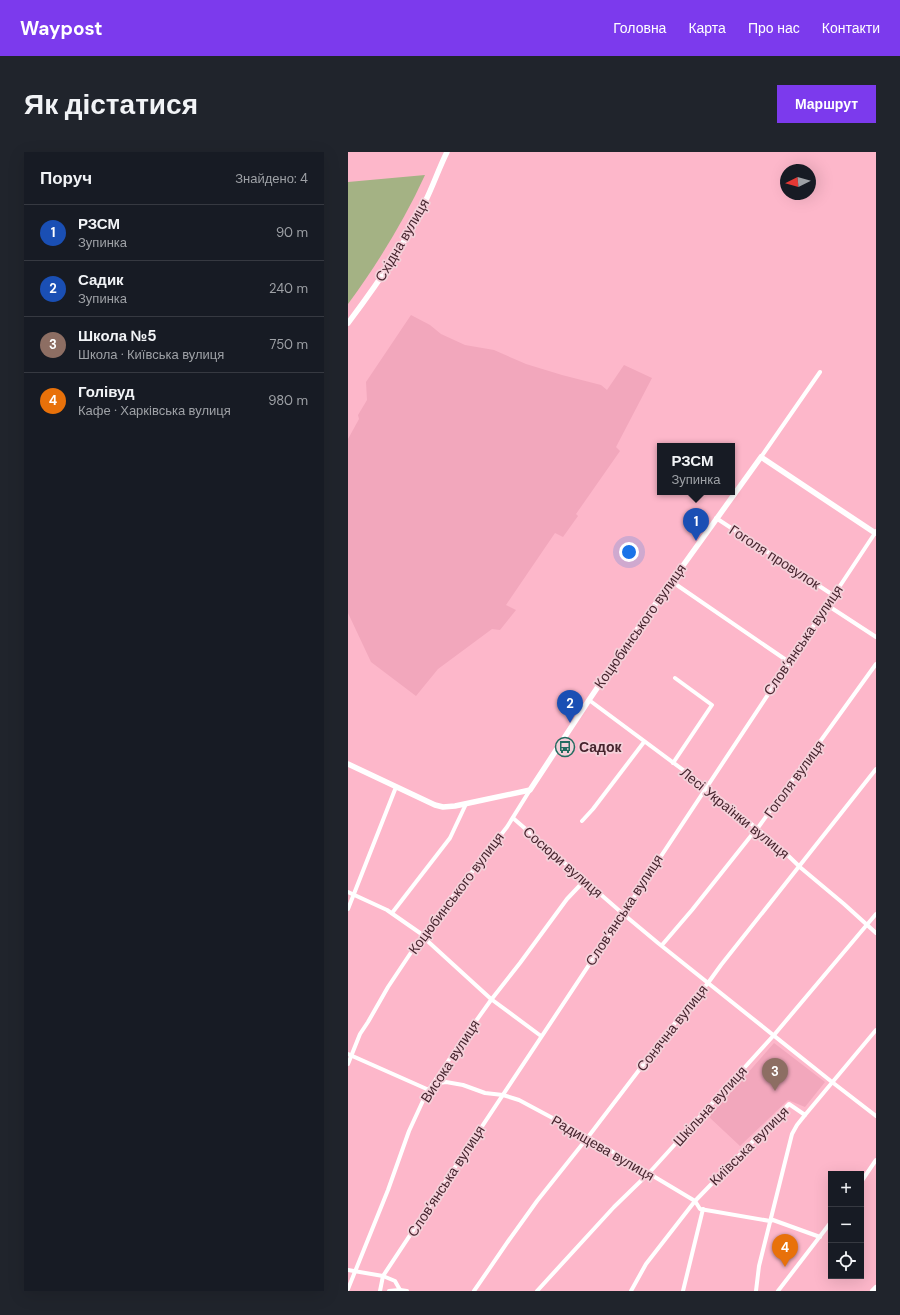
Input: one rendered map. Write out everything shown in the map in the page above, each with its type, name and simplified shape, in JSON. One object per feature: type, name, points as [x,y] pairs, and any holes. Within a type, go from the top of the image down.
[{"type":"street","name":"Східна вулиця","points":[[348,323],[365,301],[406,238],[425,203],[447,152]]},
{"type":"street","name":"Коцюбинського вулиця","points":[[735,492],[820,372]]},
{"type":"street","points":[[761,457],[876,533]]},
{"type":"street","name":"Коцюбинського вулиця","points":[[348,1064],[350,1055],[360,1034],[388,987],[422,936],[512,818],[589,700],[671,581],[733,495]]},
{"type":"street","name":"Гоголя провулок","points":[[716,518],[833,595]]},
{"type":"street","name":"Слов’янська вулиця","points":[[380,1291],[383,1276],[833,595],[876,533]]},
{"type":"street","points":[[671,581],[789,662]]},
{"type":"street","name":"Гоголя провулок","points":[[827,605],[876,637]]},
{"type":"street","name":"Гоголя вулиця","points":[[662,945],[757,829],[876,664]]},
{"type":"street","points":[[673,763],[712,705],[676,678]]},
{"type":"street","name":"Лесі Українки вулиця","points":[[589,700],[706,787],[757,829],[876,933]]},
{"type":"street","points":[[582,821],[593,809],[644,742]]},
{"type":"street","points":[[348,764],[435,805],[443,807],[466,804],[530,790]]},
{"type":"street","name":"Сонячна вулиця","points":[[474,1291],[537,1202],[681,1015],[876,769]]},
{"type":"street","points":[[348,909],[396,787]]},
{"type":"street","points":[[392,913],[450,838],[466,804]]},
{"type":"street","name":"Сосюри вулиця","points":[[512,818],[622,913],[876,1116]]},
{"type":"street","name":"Висока вулиця","points":[[348,1288],[385,1197],[409,1132],[429,1090],[491,999],[567,899],[584,880]]},
{"type":"street","points":[[348,892],[392,913],[420,933],[491,999],[541,1036]]},
{"type":"street","name":"Шкільна вулиця","points":[[537,1291],[614,1207],[649,1174],[774,1035],[876,914]]},
{"type":"street","name":"Київська вулиця","points":[[631,1291],[646,1264],[695,1201],[789,1104],[806,1115],[876,1030]]},
{"type":"street","points":[[350,1055],[429,1090]]},
{"type":"street","name":"Радищева вулиця","points":[[433,1084],[446,1082],[485,1093],[503,1095],[519,1100],[588,1137],[695,1201],[700,1209],[703,1209]]},
{"type":"street","points":[[756,1290],[759,1266],[792,1134],[797,1124],[806,1115]]},
{"type":"street","points":[[864,1178],[876,1160]]},
{"type":"street","points":[[683,1291],[703,1209],[770,1221],[773,1220],[820,1237]]},
{"type":"street","points":[[778,1291],[828,1226]]},
{"type":"street","points":[[348,1270],[383,1276],[395,1281],[400,1290]]},
{"type":"street","points":[[389,1291],[407,1291]]},
{"type":"shaded area","points":[[411,315],[430,325],[441,334],[465,345],[494,350],[526,364],[601,385],[607,390],[624,365],[652,378],[616,447],[620,451],[576,514],[578,516],[563,537],[555,533],[506,605],[516,610],[500,630],[492,629],[438,669],[416,696],[371,662],[348,613],[348,439],[359,419],[358,415],[367,400],[366,382]]},
{"type":"shaded area","points":[[774,1043],[825,1082],[805,1107],[788,1100],[740,1146],[709,1117]]},
{"type":"green space","points":[[425,175],[390,241],[348,304],[348,182]]},
{"type":"place","name":"РЗСМ","points":[[696,541]]},
{"type":"place","name":"Садик","points":[[570,723]]},
{"type":"place","name":"Садок","points":[[565,747]]},
{"type":"place","name":"Школа №5","points":[[775,1091]]},
{"type":"place","name":"Голівуд","points":[[785,1267]]}]
